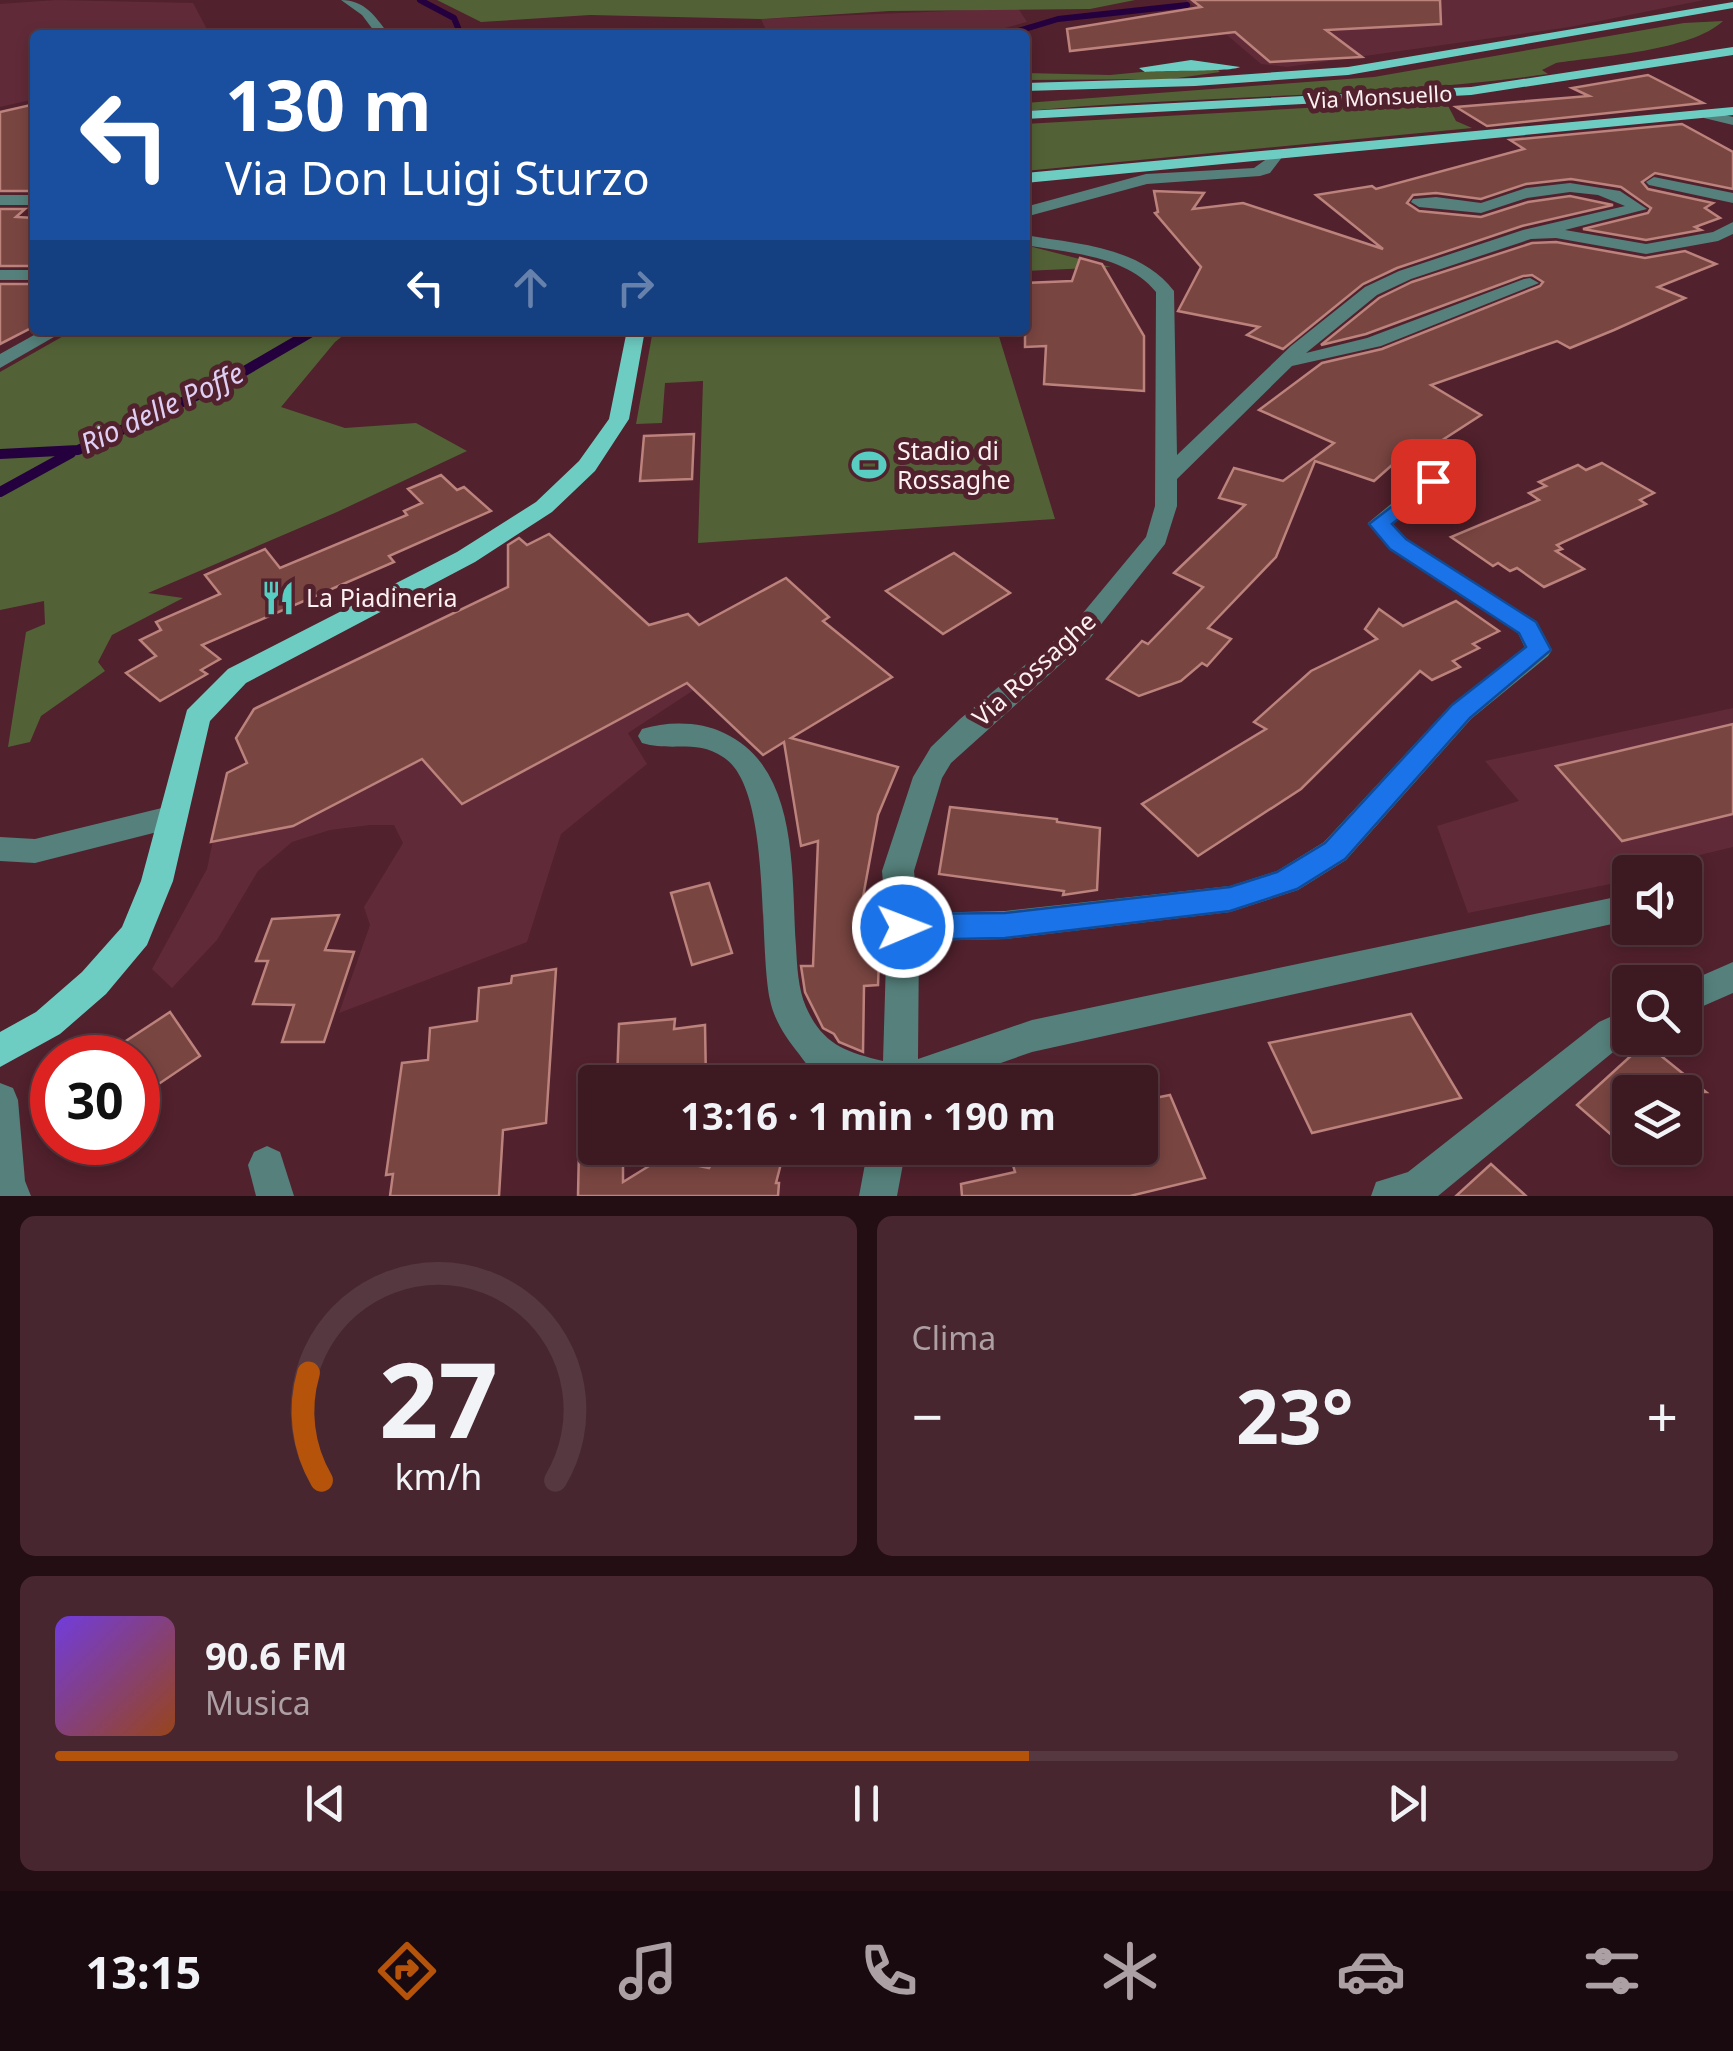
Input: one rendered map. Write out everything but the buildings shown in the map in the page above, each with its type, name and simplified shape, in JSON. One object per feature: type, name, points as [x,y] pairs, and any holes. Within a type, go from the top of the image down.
[{"type":"main road","points":[[1045,70],[1106,72],[1201,64],[1252,78],[1289,76],[1383,65],[1733,5]]},
{"type":"main road","name":"Via Monsuello","points":[[1030,115],[1471,91],[1733,51]]},
{"type":"main road","points":[[1030,97],[1201,82],[1232,73],[1289,76]]},
{"type":"main road","points":[[1030,87],[1201,82]]},
{"type":"main road","name":"Via Monsuello","points":[[1030,178],[1733,111]]},
{"type":"main road","points":[[0,1051],[60,1013],[94,983],[135,935],[157,881],[197,717],[238,676],[466,557],[544,507],[587,466],[619,419],[635,335]]},
{"type":"street","points":[[347,0],[379,30]]},
{"type":"street","points":[[1709,115],[1733,121]]},
{"type":"street","points":[[1030,211],[1146,179],[1256,173],[1265,170],[1276,156]]},
{"type":"street","points":[[1654,182],[1733,198]]},
{"type":"street","points":[[1166,477],[1286,361],[1370,291],[1406,275],[1588,217],[1639,209],[1600,188],[1528,192],[1481,208],[1448,200],[1418,202]]},
{"type":"street","points":[[0,200],[30,200]]},
{"type":"street","points":[[1541,232],[1646,249],[1718,236],[1733,226]]},
{"type":"street","name":"Via Rossaghe","points":[[900,1065],[903,927],[898,871],[928,777],[941,755],[970,726],[1082,632],[1157,539],[1166,506],[1166,291],[1158,278],[1090,252],[1030,241]]},
{"type":"street","points":[[0,275],[30,275]]},
{"type":"street","points":[[1286,361],[1308,361],[1530,283]]},
{"type":"street","points":[[0,362],[48,335]]},
{"type":"street","points":[[903,927],[1005,926],[1230,899],[1287,881],[1335,851],[1461,712],[1539,650],[1528,628],[1398,544],[1380,524],[1433,481]]},
{"type":"street","points":[[652,736],[687,729],[725,738],[756,770],[774,839],[787,1004],[829,1065]]},
{"type":"street","points":[[0,849],[34,851],[170,818]]},
{"type":"street","points":[[949,1065],[1032,1036],[1612,912]]},
{"type":"street","points":[[1702,991],[1733,976]]},
{"type":"street","points":[[1390,1196],[1418,1188],[1612,1033]]},
{"type":"street","points":[[0,1100],[6,1184],[12,1196]]},
{"type":"street","points":[[878,1196],[884,1165]]},
{"type":"shaded area","points":[[56,0],[193,3],[207,30],[30,30],[30,100],[0,107],[0,4]]},
{"type":"shaded area","points":[[1186,0],[1704,0],[1570,27],[1287,67],[1261,64]]},
{"type":"shaded area","points":[[1018,8],[1027,22],[997,30],[766,30],[761,19]]},
{"type":"shaded area","points":[[573,556],[649,625],[688,614],[700,625],[786,578],[829,617],[694,690],[628,733],[647,764],[561,834],[527,942],[339,1013],[370,925],[364,907],[403,843],[394,825],[370,825],[330,830],[292,842],[258,871],[217,940],[172,988],[152,969],[207,869],[227,773],[247,763],[254,709]]},
{"type":"shaded area","points":[[1733,708],[1733,847],[1700,855],[1612,855],[1612,884],[1468,913],[1437,826],[1519,801],[1485,761]]},
{"type":"green space","points":[[437,0],[1135,0],[1090,9],[889,11],[761,19],[590,15],[481,22]]},
{"type":"green space","points":[[1723,21],[1668,46],[1556,63],[1542,70],[1548,74],[1417,88],[1030,111],[1030,103],[1374,77],[1684,23]]},
{"type":"green space","points":[[1194,67],[1220,72],[1171,79],[1030,80],[1030,73],[1110,75]]},
{"type":"green space","points":[[1445,100],[1456,121],[1472,128],[1030,171],[1030,124]]},
{"type":"green space","points":[[1030,246],[1111,267],[1030,271]]},
{"type":"green space","points":[[65,335],[344,335],[281,407],[345,428],[416,423],[467,451],[148,593],[183,598],[112,635],[98,662],[105,671],[41,716],[30,742],[8,747],[26,632],[45,624],[44,601],[0,610],[0,372]]},
{"type":"green space","name":"Stadio di Rossaghe","points":[[652,335],[999,335],[1055,519],[698,543],[703,381],[665,383],[662,423],[636,424]]},
{"type":"waterway","points":[[420,0],[454,18],[459,30]]},
{"type":"waterway","points":[[1022,30],[1058,19],[1187,5]]},
{"type":"waterway","name":"Rio delle Poffe","points":[[0,454],[78,450],[224,383],[306,335]]},
{"type":"waterway","points":[[0,492],[71,453]]},
{"type":"place","name":"Stadio di Rossaghe","points":[[869,465]]},
{"type":"place","name":"La Piadineria","points":[[278,598]]},
{"type":"route","points":[[903,927],[1005,926],[1230,899],[1287,881],[1335,851],[1461,712],[1539,650],[1528,628],[1398,544],[1380,524],[1433,481]]}]
